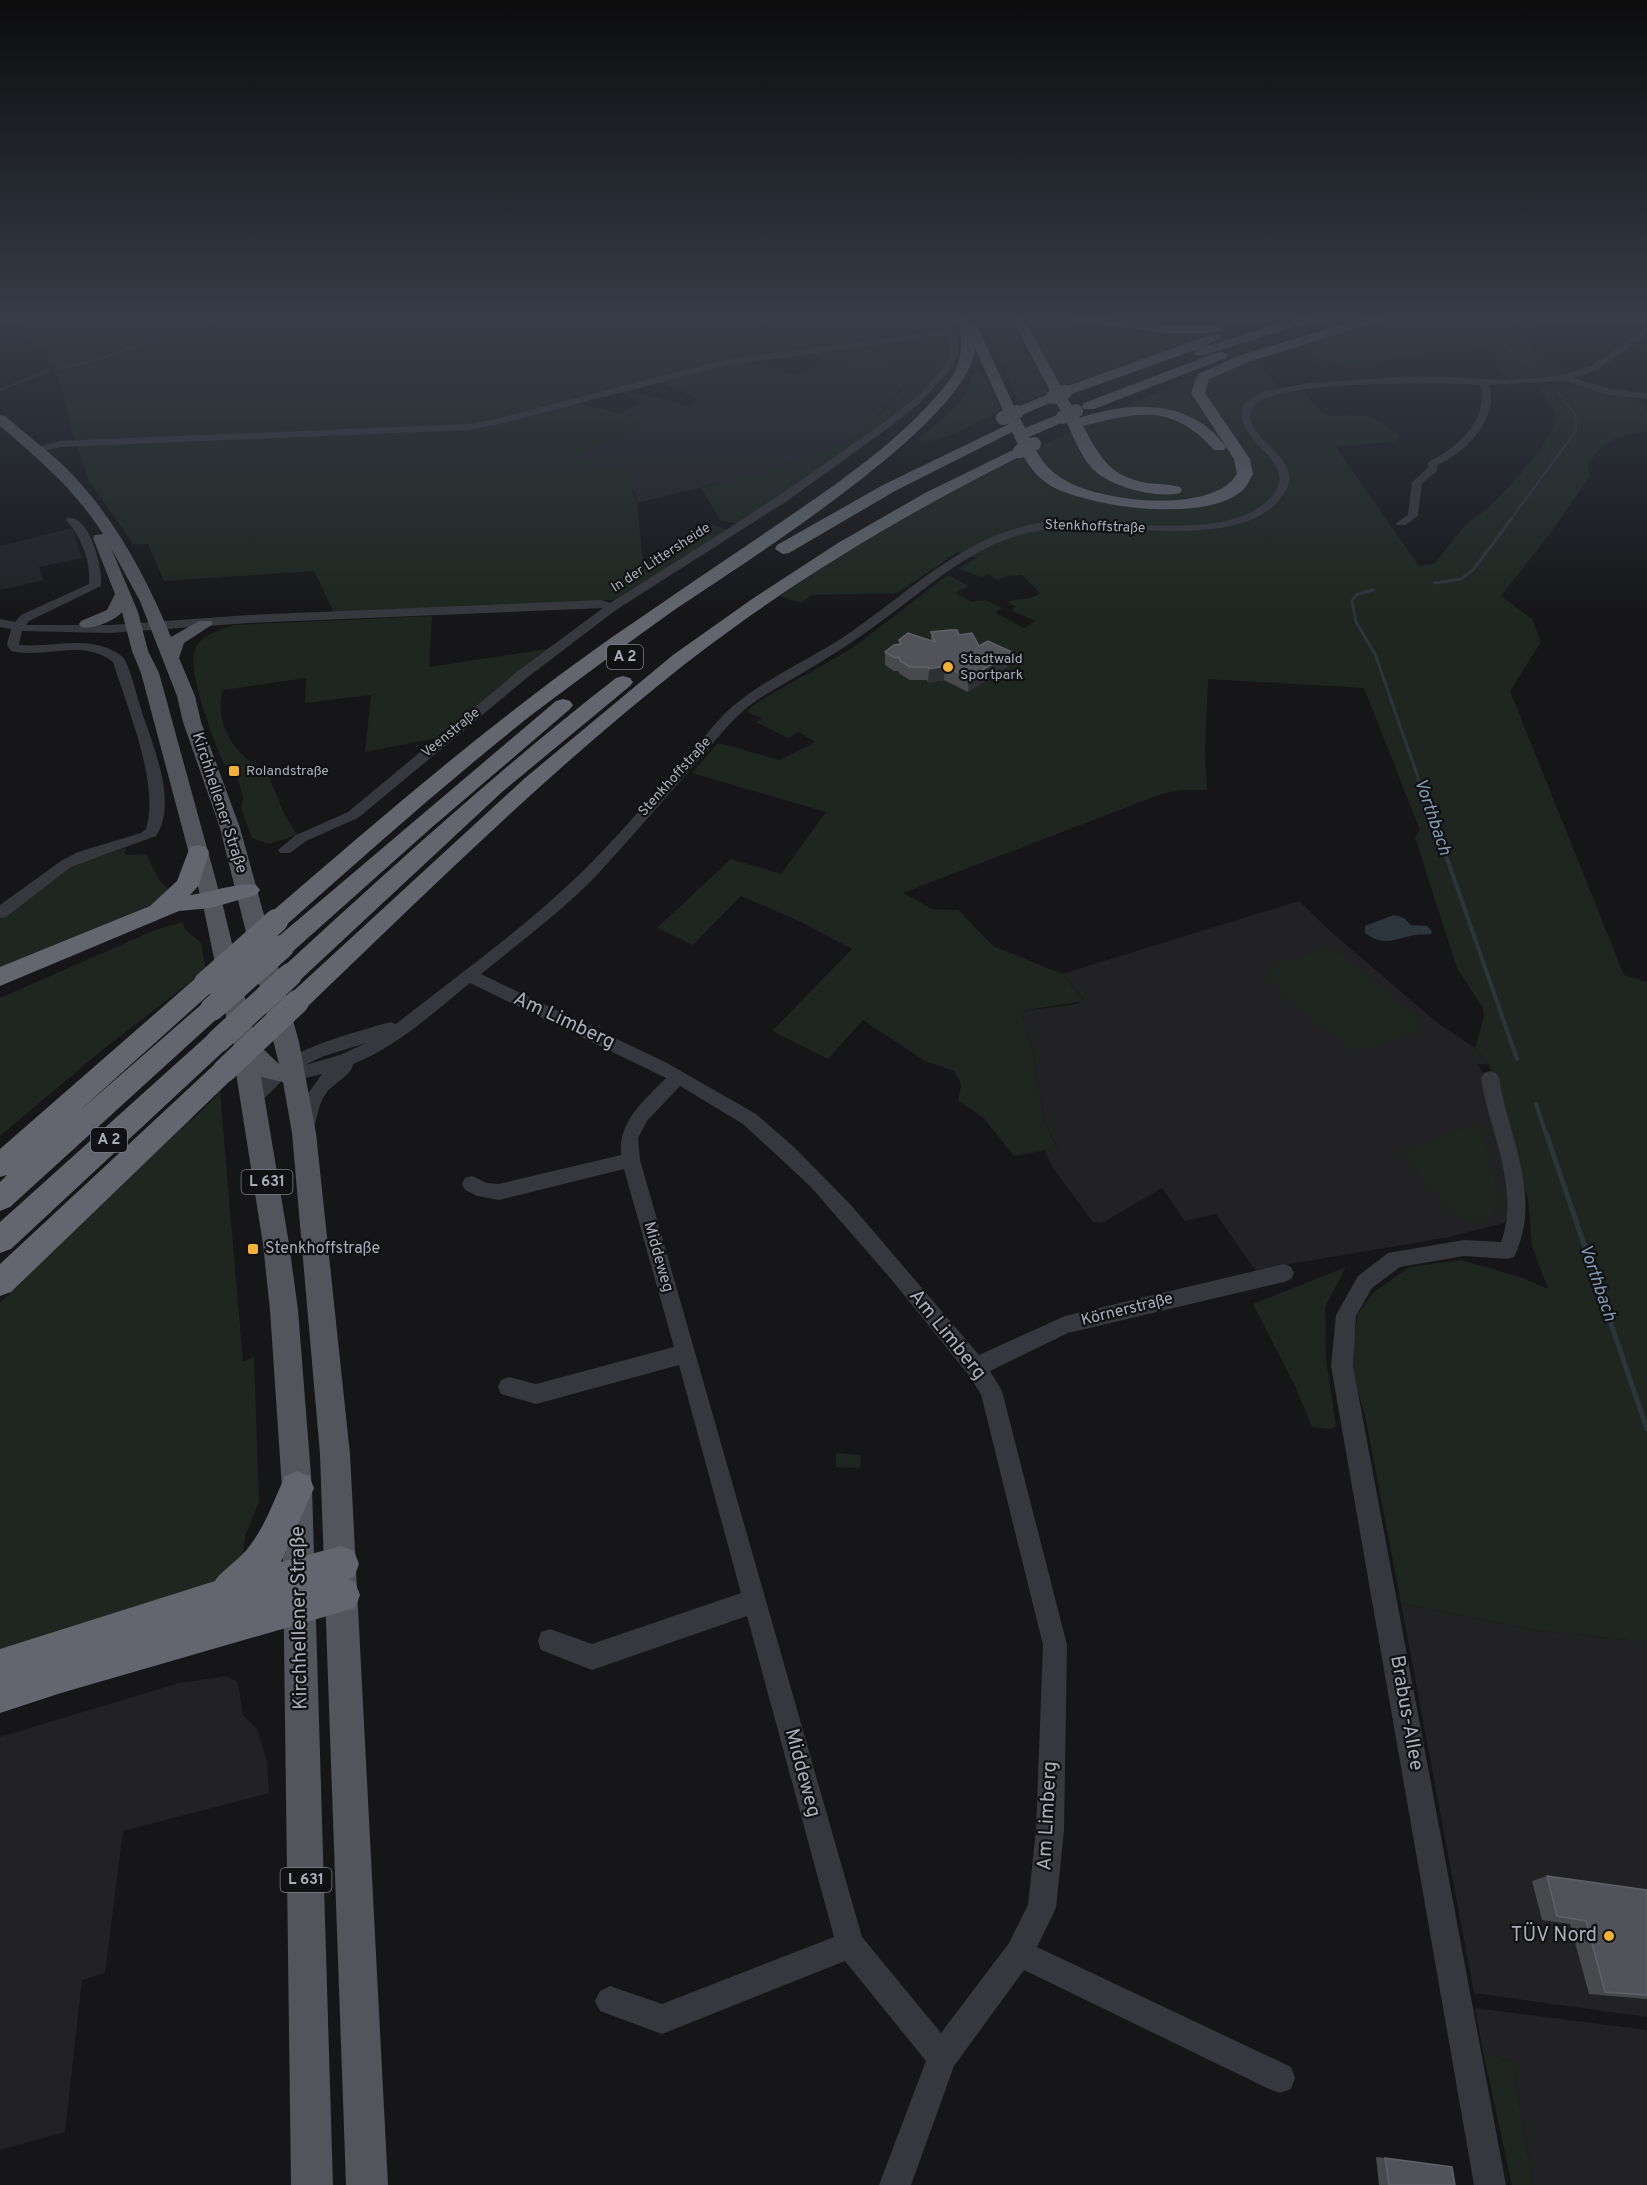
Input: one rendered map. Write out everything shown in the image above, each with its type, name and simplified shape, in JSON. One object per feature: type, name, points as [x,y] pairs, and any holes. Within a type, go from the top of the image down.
[{"type":"highway","points":[[0,1166],[276,921],[498,732],[662,611],[834,493],[879,459],[925,417]]},
{"type":"highway","points":[[1012,417],[1038,468],[1059,484],[1097,498],[1134,504],[1163,505],[1191,504],[1220,496],[1238,486],[1245,474],[1242,459],[1214,417]]},
{"type":"highway","points":[[662,611],[860,490],[1018,431],[1046,417]]},
{"type":"highway","name":"A 2","points":[[0,1240],[236,1051],[290,975],[405,868],[596,703],[682,638],[829,540],[1046,417]]},
{"type":"highway","points":[[1071,417],[1090,455],[1101,469],[1118,479],[1145,487],[1185,489],[1210,485],[1226,473],[1226,457],[1210,434],[1200,425],[1182,417]]},
{"type":"highway","points":[[0,1283],[236,1051],[297,1002],[543,773],[680,659],[772,595],[933,493],[1018,431]]},
{"type":"highway","name":"A 2","points":[[0,1199],[282,947],[518,741],[659,630],[821,526],[952,455],[1018,431]]},
{"type":"highway","points":[[772,595],[829,540]]},
{"type":"highway","points":[[151,914],[187,885],[198,852]]},
{"type":"highway","points":[[0,977],[151,914],[186,902],[211,900],[248,890]]},
{"type":"highway","points":[[0,991],[149,926],[197,909],[211,900]]},
{"type":"highway","points":[[0,1155],[96,1080]]},
{"type":"highway","points":[[210,1601],[242,1582],[264,1560],[297,1488]]},
{"type":"highway","points":[[0,1695],[300,1590],[341,1579]]},
{"type":"highway","points":[[0,1668],[210,1601],[300,1590]]},
{"type":"main road","name":"Kirchhellener Straße","points":[[0,419],[57,467],[97,513],[122,551],[171,657],[230,828],[248,890],[304,1133],[334,1443],[367,2185]]},
{"type":"main road","name":"Kirchhellener Straße","points":[[80,495],[134,625],[156,695],[211,900],[236,1051],[253,1097],[284,1310],[297,1488],[312,2185]]},
{"type":"main road","points":[[87,624],[113,613],[122,595]]},
{"type":"main road","points":[[171,657],[177,640],[205,624]]},
{"type":"main road","points":[[236,1051],[264,1068],[287,1063]]},
{"type":"street","name":"In der Littersheide","points":[[38,450],[60,444],[467,427],[515,417]]},
{"type":"street","name":"In der Littersheide","points":[[134,625],[601,604],[612,607],[823,472],[896,417]]},
{"type":"street","name":"Stenkhoffstraße","points":[[287,1063],[328,1067],[374,1049],[546,912],[589,874],[736,710],[756,694],[858,633],[921,583],[993,538],[1040,525],[1062,524],[1195,529],[1246,518],[1272,504],[1285,483],[1279,464],[1251,430],[1245,417]]},
{"type":"street","points":[[1401,523],[1413,516],[1417,482],[1433,469],[1432,464],[1442,461],[1476,429],[1482,417]]},
{"type":"street","points":[[0,913],[73,860],[102,848],[149,835],[155,827],[158,788],[147,746],[118,660],[101,650],[80,646],[28,650],[15,648],[13,645],[17,628],[25,618],[95,585],[98,580],[80,526],[71,520]]},
{"type":"street","name":"Veenstraße","points":[[285,850],[301,838],[353,815],[523,674],[612,607]]},
{"type":"street","name":"In der Littersheide","points":[[156,623],[205,624],[225,621]]},
{"type":"street","points":[[0,623],[17,628],[44,629],[134,625]]},
{"type":"street","points":[[44,629],[87,624],[134,625]]},
{"type":"street","name":"Am Limberg","points":[[468,975],[678,1077],[756,1124],[808,1172],[976,1366],[991,1391],[1055,1646],[1050,1830],[1042,1908],[1019,1953],[942,2057],[895,2185]]},
{"type":"street","name":"Stenkhoffstraße","points":[[253,1097],[287,1063],[327,1048],[371,1037],[414,1017]]},
{"type":"street","name":"Kirchhellener Straße","points":[[304,1133],[313,1096],[319,1088],[334,1074],[374,1049]]},
{"type":"street","name":"Middeweg","points":[[678,1077],[641,1116],[629,1138],[631,1160],[850,1945],[942,2057]]},
{"type":"street","name":"Brabus-Allee","points":[[1490,1078],[1492,1097],[1516,1196],[1516,1224],[1507,1251],[1464,1248],[1395,1259],[1365,1281],[1346,1315],[1342,1366],[1490,2185]]},
{"type":"street","points":[[472,1184],[484,1190],[499,1192],[631,1160]]},
{"type":"street","name":"Körnerstraße","points":[[976,1366],[1065,1325],[1284,1273]]},
{"type":"street","points":[[509,1387],[536,1394],[686,1354]]},
{"type":"street","points":[[550,1641],[592,1657],[754,1601]]},
{"type":"street","points":[[610,2001],[662,2019],[850,1945]]},
{"type":"street","points":[[1019,1953],[1280,2078]]},
{"type":"shaded area","points":[[69,417],[626,417],[639,424],[576,458],[624,471],[637,503],[643,563],[649,564],[713,525],[729,530],[615,600],[334,613],[314,571],[164,581],[148,544],[134,545],[89,481]]},
{"type":"shaded area","points":[[626,417],[876,417],[857,438],[761,473],[637,503],[634,492],[575,458],[639,424]]},
{"type":"shaded area","points":[[876,417],[892,417],[739,524],[721,521],[701,488],[761,473],[857,438],[864,427]]},
{"type":"shaded area","points":[[988,417],[955,434],[923,442],[918,439],[944,418]]},
{"type":"shaded area","points":[[1100,417],[1371,417],[1400,436],[1393,442],[1335,446],[1419,566],[1434,564],[1464,526],[1488,508],[1515,479],[1546,441],[1555,417],[1647,417],[1647,432],[1627,435],[1607,443],[1588,463],[1590,476],[1552,531],[1501,596],[1532,619],[1541,642],[1510,691],[1624,975],[1647,982],[1647,1642],[1536,1630],[1401,1603],[1365,1416],[1354,1377],[1353,1345],[1358,1314],[1374,1292],[1409,1267],[1461,1260],[1523,1278],[1548,1289],[1532,1246],[1528,1200],[1489,1064],[1475,1048],[1484,1017],[1483,1008],[1457,968],[1415,837],[1420,830],[1364,688],[1208,679],[1205,753],[1207,790],[1182,790],[1161,794],[903,893],[932,909],[958,910],[993,946],[1062,974],[1084,1001],[1021,1011],[1032,1048],[1044,1121],[1057,1148],[1014,1156],[983,1117],[958,1101],[961,1086],[954,1071],[925,1061],[863,1020],[828,1059],[772,1031],[852,949],[799,921],[741,896],[693,945],[657,928],[731,859],[781,874],[826,812],[692,773],[718,743],[780,760],[815,742],[799,732],[788,738],[756,722],[762,718],[746,712],[759,701],[851,649],[948,575],[969,586],[955,593],[972,602],[985,600],[1002,608],[996,612],[1024,628],[1035,621],[1011,610],[1016,607],[1007,602],[1036,596],[1040,593],[1022,575],[1007,576],[997,580],[987,574],[982,577],[958,569],[977,558],[958,552],[897,593],[812,595],[801,603],[780,596],[850,549],[916,509]]},
{"type":"shaded area","points":[[72,528],[82,558],[39,567],[44,580],[0,590],[0,546]]},
{"type":"shaded area","points":[[432,616],[429,667],[553,648],[502,684],[437,738],[365,752],[371,695],[305,703],[306,678],[223,690],[221,714],[229,737],[245,757],[266,769],[283,811],[297,835],[269,844],[252,838],[241,809],[243,797],[235,770],[224,763],[221,758],[196,683],[194,654],[200,641],[218,630],[233,625]]},
{"type":"shaded area","points":[[126,848],[125,853],[128,855],[146,854],[159,880],[169,890],[164,899],[0,973],[0,918],[64,868]]},
{"type":"shaded area","points":[[1299,901],[1330,931],[1435,1021],[1475,1048],[1489,1064],[1477,1064],[1485,1076],[1512,1199],[1510,1214],[1504,1223],[1449,1237],[1255,1270],[1216,1214],[1185,1221],[1162,1188],[1102,1223],[1093,1222],[1053,1168],[1044,1150],[1057,1147],[1044,1121],[1032,1048],[1021,1011],[1076,1004],[1084,1000],[1062,974]]},
{"type":"shaded area","points":[[1394,915],[1404,918],[1411,925],[1427,926],[1432,931],[1431,934],[1385,941],[1372,938],[1365,933],[1365,926]]},
{"type":"shaded area","points":[[183,922],[185,929],[201,943],[206,970],[101,1051],[0,1136],[0,998],[155,930]]},
{"type":"shaded area","points":[[1327,948],[1344,955],[1423,1022],[1420,1032],[1362,1051],[1352,1050],[1297,1009],[1268,977],[1266,971],[1274,964]]},
{"type":"shaded area","points":[[220,1092],[243,1362],[254,1357],[259,1502],[245,1536],[242,1568],[231,1576],[0,1657],[0,1303],[197,1108],[189,1123]]},
{"type":"shaded area","points":[[1479,1123],[1496,1184],[1497,1207],[1489,1218],[1468,1223],[1458,1219],[1399,1151]]},
{"type":"shaded area","points":[[1346,1267],[1325,1307],[1326,1359],[1336,1426],[1331,1429],[1312,1427],[1295,1386],[1253,1304]]},
{"type":"shaded area","points":[[836,1453],[861,1455],[860,1468],[836,1467]]},
{"type":"shaded area","points":[[1401,1603],[1536,1630],[1647,1642],[1647,2017],[1474,1993]]},
{"type":"shaded area","points":[[227,1676],[238,1683],[243,1715],[257,1729],[267,1761],[269,1793],[123,1831],[105,1973],[82,1980],[65,2132],[0,2150],[0,1737],[179,1683]]},
{"type":"shaded area","points":[[1475,2008],[1647,2030],[1647,2185],[1533,2185],[1512,2062],[1483,2052]]},
{"type":"shaded area","points":[[1483,2052],[1512,2062],[1533,2185],[1512,2185]]},
{"type":"building","points":[[957,630],[959,635],[972,633],[979,646],[988,641],[1012,652],[969,678],[945,666],[929,669],[928,667],[910,667],[900,661],[899,657],[895,658],[885,652],[894,645],[901,644],[899,640],[908,633],[935,642],[931,632]]},
{"type":"building","name":"TÜV Nord","points":[[1547,1876],[1647,1890],[1647,1995],[1605,1992],[1586,1921],[1557,1916]]},
{"type":"building","points":[[1385,2158],[1452,2167],[1455,2185],[1389,2185]]},
{"type":"waterway","name":"Vorthbach","points":[[1511,519],[1576,431],[1575,417]]},
{"type":"waterway","name":"Vorthbach","points":[[1435,583],[1461,579],[1473,570],[1512,518]]},
{"type":"waterway","name":"Vorthbach","points":[[1373,590],[1356,595],[1352,601],[1356,622],[1375,654],[1421,786]]},
{"type":"waterway","name":"Vorthbach","points":[[1421,784],[1517,1059]]},
{"type":"waterway","name":"Vorthbach","points":[[1536,1104],[1546,1134]]},
{"type":"waterway","name":"Vorthbach","points":[[1546,1133],[1647,1429]]},
{"type":"place","name":"Stadtwald Sportpark","points":[[948,667]]},
{"type":"place","name":"Rolandstraße","points":[[234,771]]},
{"type":"place","name":"Stenkhoffstraße","points":[[253,1249]]},
{"type":"place","name":"TÜV Nord","points":[[1609,1936]]}]
